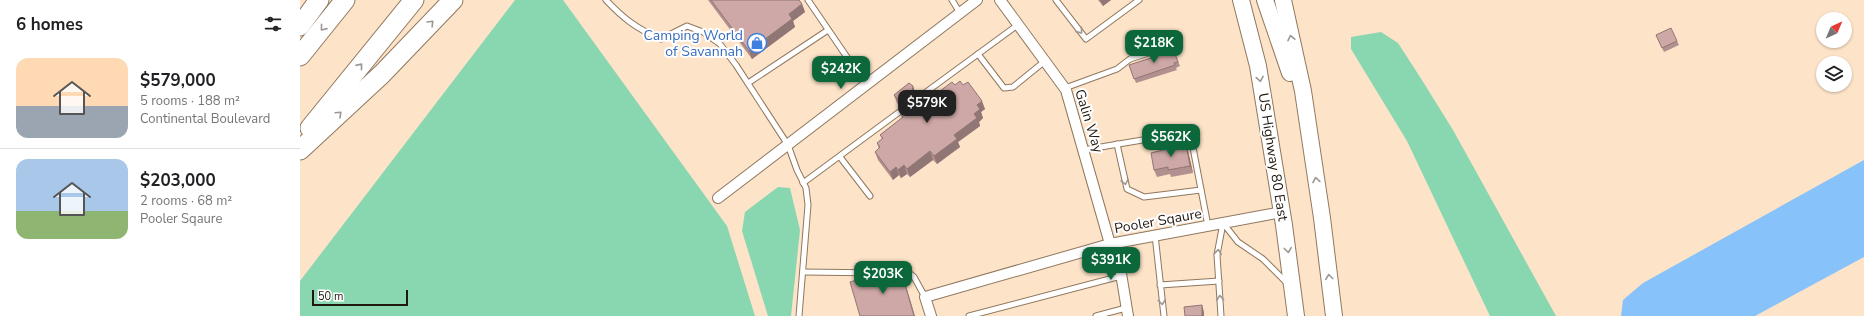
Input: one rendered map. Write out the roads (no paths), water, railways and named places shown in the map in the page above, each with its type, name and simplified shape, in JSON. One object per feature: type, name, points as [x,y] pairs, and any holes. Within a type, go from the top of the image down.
[{"type":"highway","points":[[300,26],[318,0]]},
{"type":"highway","points":[[300,56],[345,0]]},
{"type":"highway","points":[[300,140],[414,0]]},
{"type":"highway","points":[[300,150],[382,74],[453,0]]},
{"type":"main road","name":"US Highway 80 East","points":[[1241,0],[1258,66],[1282,212],[1296,316]]},
{"type":"main road","points":[[1265,0],[1307,121]]},
{"type":"main road","points":[[1283,0],[1303,91],[1322,218],[1334,316]]},
{"type":"street","points":[[718,198],[977,0]]},
{"type":"street","name":"Galin Way","points":[[1000,0],[1065,88],[1113,243],[1121,276],[1127,312]]},
{"type":"street","name":"Pooler Sqaure","points":[[925,297],[1113,243],[1282,212]]},
{"type":"street","points":[[925,297],[931,316]]},
{"type":"lane","points":[[606,0],[641,31],[661,39],[686,26],[702,32],[720,44],[748,83],[788,145],[806,188],[808,205],[799,316]]},
{"type":"lane","points":[[808,0],[866,85]]},
{"type":"lane","points":[[952,0],[960,13]]},
{"type":"lane","points":[[1056,0],[1086,38],[1139,0]]},
{"type":"lane","points":[[918,98],[1019,24]]},
{"type":"lane","points":[[748,83],[828,30]]},
{"type":"lane","points":[[1065,88],[1117,69],[1130,59],[1179,44]]},
{"type":"lane","points":[[978,54],[1004,88],[1013,87],[1046,61]]},
{"type":"lane","points":[[803,183],[902,110]]},
{"type":"lane","points":[[1083,150],[1190,132],[1208,226]]},
{"type":"lane","points":[[1117,144],[1127,190],[1144,197],[1201,190]]},
{"type":"lane","points":[[840,157],[870,196]]},
{"type":"lane","points":[[1221,316],[1218,255],[1222,223]]},
{"type":"lane","points":[[1222,223],[1238,242],[1263,259],[1292,288]]},
{"type":"lane","points":[[1155,235],[1164,316]]},
{"type":"lane","points":[[803,272],[853,272],[878,274],[904,269],[914,277],[925,297]]},
{"type":"lane","points":[[969,316],[1121,276]]},
{"type":"lane","points":[[1160,285],[1219,281]]},
{"type":"lane","points":[[1096,316],[1127,312]]},
{"type":"water","points":[[1864,160],[1864,257],[1755,316],[1621,316],[1623,300],[1643,283]]},
{"type":"place","name":"Camping World of Savannah","points":[[757,43]]}]
